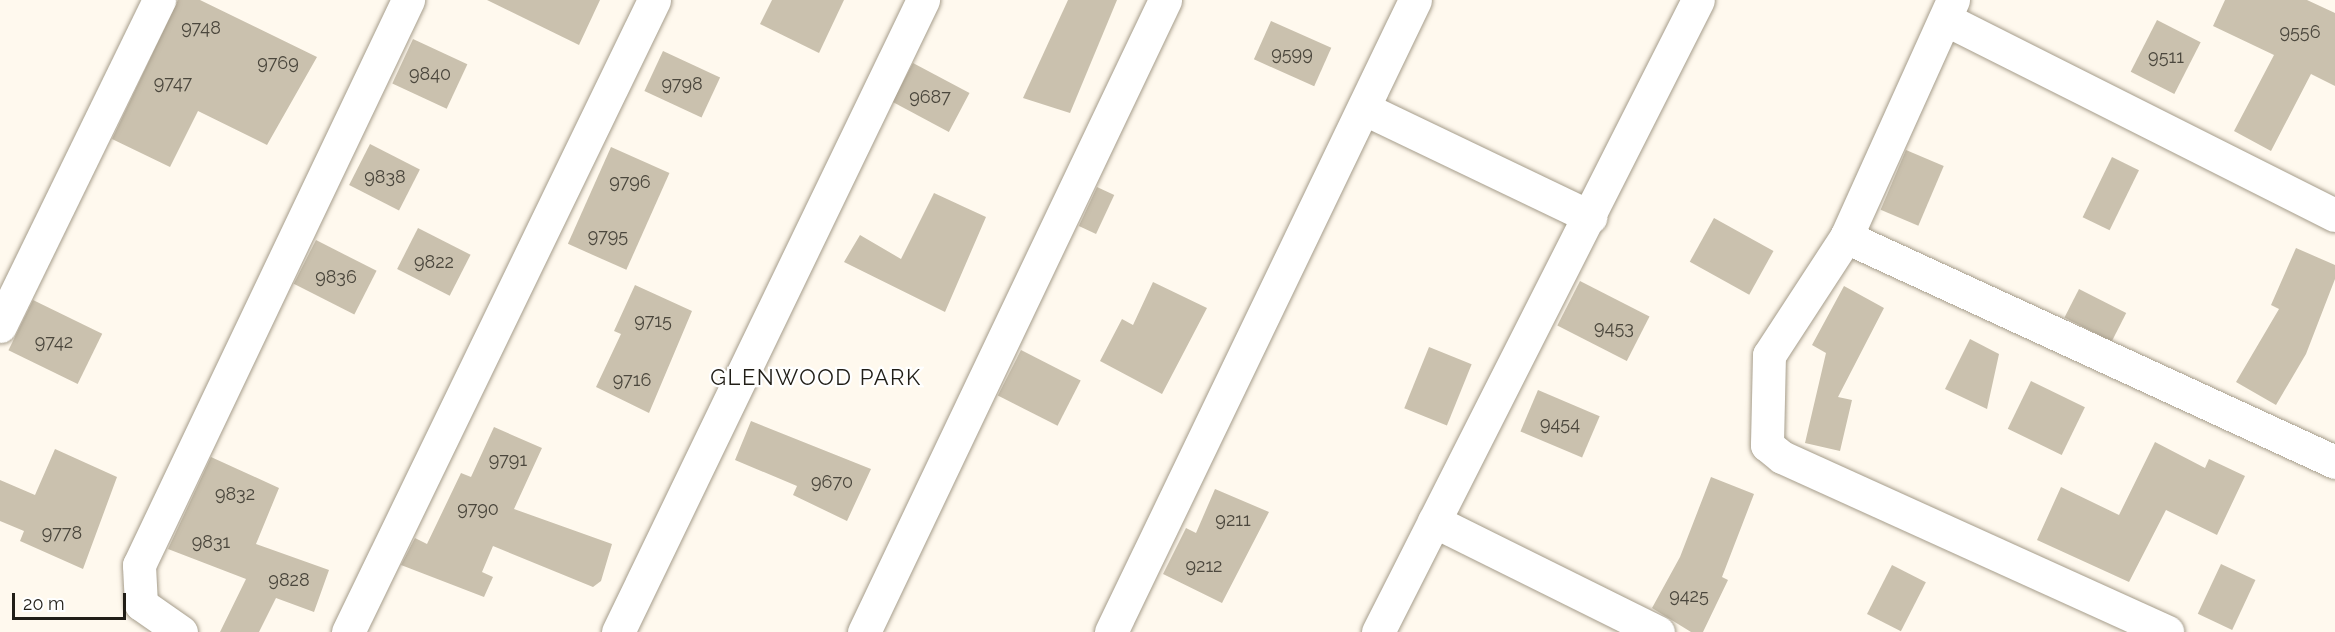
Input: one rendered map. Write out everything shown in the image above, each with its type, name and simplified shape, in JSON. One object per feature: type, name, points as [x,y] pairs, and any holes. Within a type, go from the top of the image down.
[{"type":"street","points":[[0,326],[159,0]]},
{"type":"street","points":[[181,632],[141,604],[140,565],[408,0]]},
{"type":"street","points":[[348,632],[654,0]]},
{"type":"street","points":[[618,632],[923,0]]},
{"type":"street","points":[[864,632],[1165,0]]},
{"type":"street","points":[[1111,632],[1365,109],[1415,0]]},
{"type":"street","points":[[1378,632],[1698,0]]},
{"type":"street","points":[[2167,632],[1782,457],[1767,445],[1769,355],[1846,237],[1949,9],[2335,215]]},
{"type":"street","points":[[1365,109],[1590,217]]},
{"type":"street","points":[[1846,237],[2335,462]]},
{"type":"street","points":[[1434,521],[1654,631]]},
{"type":"building","points":[[178,0],[200,0],[317,57],[267,145],[198,111],[170,167],[112,139]]},
{"type":"building","points":[[487,0],[600,0],[579,45]]},
{"type":"building","points":[[772,0],[844,0],[819,53],[760,24]]},
{"type":"building","points":[[1068,0],[1117,0],[1070,113],[1023,98]]},
{"type":"building","points":[[2225,0],[2307,0],[2335,13],[2335,86],[2311,74],[2271,151],[2234,131],[2274,55],[2213,26]]},
{"type":"building","points":[[2157,20],[2201,42],[2174,94],[2131,72]]},
{"type":"building","points":[[1271,21],[1331,48],[1314,86],[1254,59]]},
{"type":"building","points":[[413,39],[467,64],[447,109],[392,83]]},
{"type":"building","points":[[663,51],[720,78],[702,118],[644,91]]},
{"type":"building","points":[[913,63],[970,93],[949,132],[892,102]]},
{"type":"building","points":[[370,144],[420,169],[399,210],[349,185]]},
{"type":"building","points":[[611,147],[669,173],[626,270],[568,244]]},
{"type":"building","points":[[1906,150],[1944,166],[1918,226],[1881,210]]},
{"type":"building","points":[[2112,157],[2139,170],[2110,230],[2083,217]]},
{"type":"building","points":[[1097,187],[1114,195],[1096,234],[1079,226]]},
{"type":"building","points":[[934,193],[986,217],[945,312],[844,262],[860,235],[901,259]]},
{"type":"building","points":[[1714,218],[1773,251],[1749,295],[1690,262]]},
{"type":"building","points":[[418,228],[471,255],[450,296],[397,269]]},
{"type":"building","points":[[316,240],[377,271],[354,315],[294,284]]},
{"type":"building","points":[[2296,248],[2335,265],[2335,279],[2306,354],[2276,405],[2236,382],[2279,309],[2271,305]]},
{"type":"building","points":[[1580,281],[1649,316],[1627,361],[1557,326]]},
{"type":"building","points":[[1153,282],[1207,308],[1162,394],[1100,361],[1122,319],[1133,325]]},
{"type":"building","points":[[635,285],[692,311],[649,413],[596,387],[621,334],[614,331]]},
{"type":"building","points":[[1844,286],[1884,308],[1838,397],[1852,400],[1840,451],[1805,443],[1826,353],[1812,345]]},
{"type":"building","points":[[2079,289],[2126,313],[2112,342],[2064,318]]},
{"type":"building","points":[[33,300],[102,334],[78,384],[8,350]]},
{"type":"building","points":[[1970,339],[1999,354],[1987,409],[1945,389]]},
{"type":"building","points":[[1429,347],[1472,364],[1447,425],[1404,408]]},
{"type":"building","points":[[1021,350],[1081,380],[1058,426],[998,395]]},
{"type":"building","points":[[2031,381],[2085,407],[2062,455],[2008,429]]},
{"type":"building","points":[[1538,390],[1600,416],[1582,458],[1520,431]]},
{"type":"building","points":[[751,421],[871,469],[847,521],[793,495],[797,486],[735,460]]},
{"type":"building","points":[[494,427],[542,448],[514,509],[612,544],[601,581],[593,587],[493,546],[482,572],[493,577],[484,597],[401,565],[415,538],[427,544],[461,473],[471,477]]},
{"type":"building","points":[[2155,442],[2205,468],[2209,459],[2245,476],[2217,535],[2166,510],[2129,582],[2037,540],[2061,487],[2119,515]]},
{"type":"building","points":[[55,449],[117,477],[83,569],[20,541],[24,531],[0,521],[0,480],[35,495]]},
{"type":"building","points":[[211,457],[279,488],[256,544],[329,570],[314,612],[276,598],[259,632],[220,632],[246,579],[168,549]]},
{"type":"building","points":[[1711,477],[1754,494],[1722,577],[1728,580],[1703,632],[1691,632],[1652,608],[1680,557]]},
{"type":"building","points":[[1215,489],[1269,512],[1222,603],[1163,574],[1186,528],[1196,533]]},
{"type":"building","points":[[2221,564],[2255,580],[2232,630],[2198,614]]},
{"type":"building","points":[[1892,565],[1926,582],[1901,631],[1867,614]]},
{"type":"district","name":"GLENWOOD PARK","points":[[816,378]]}]
